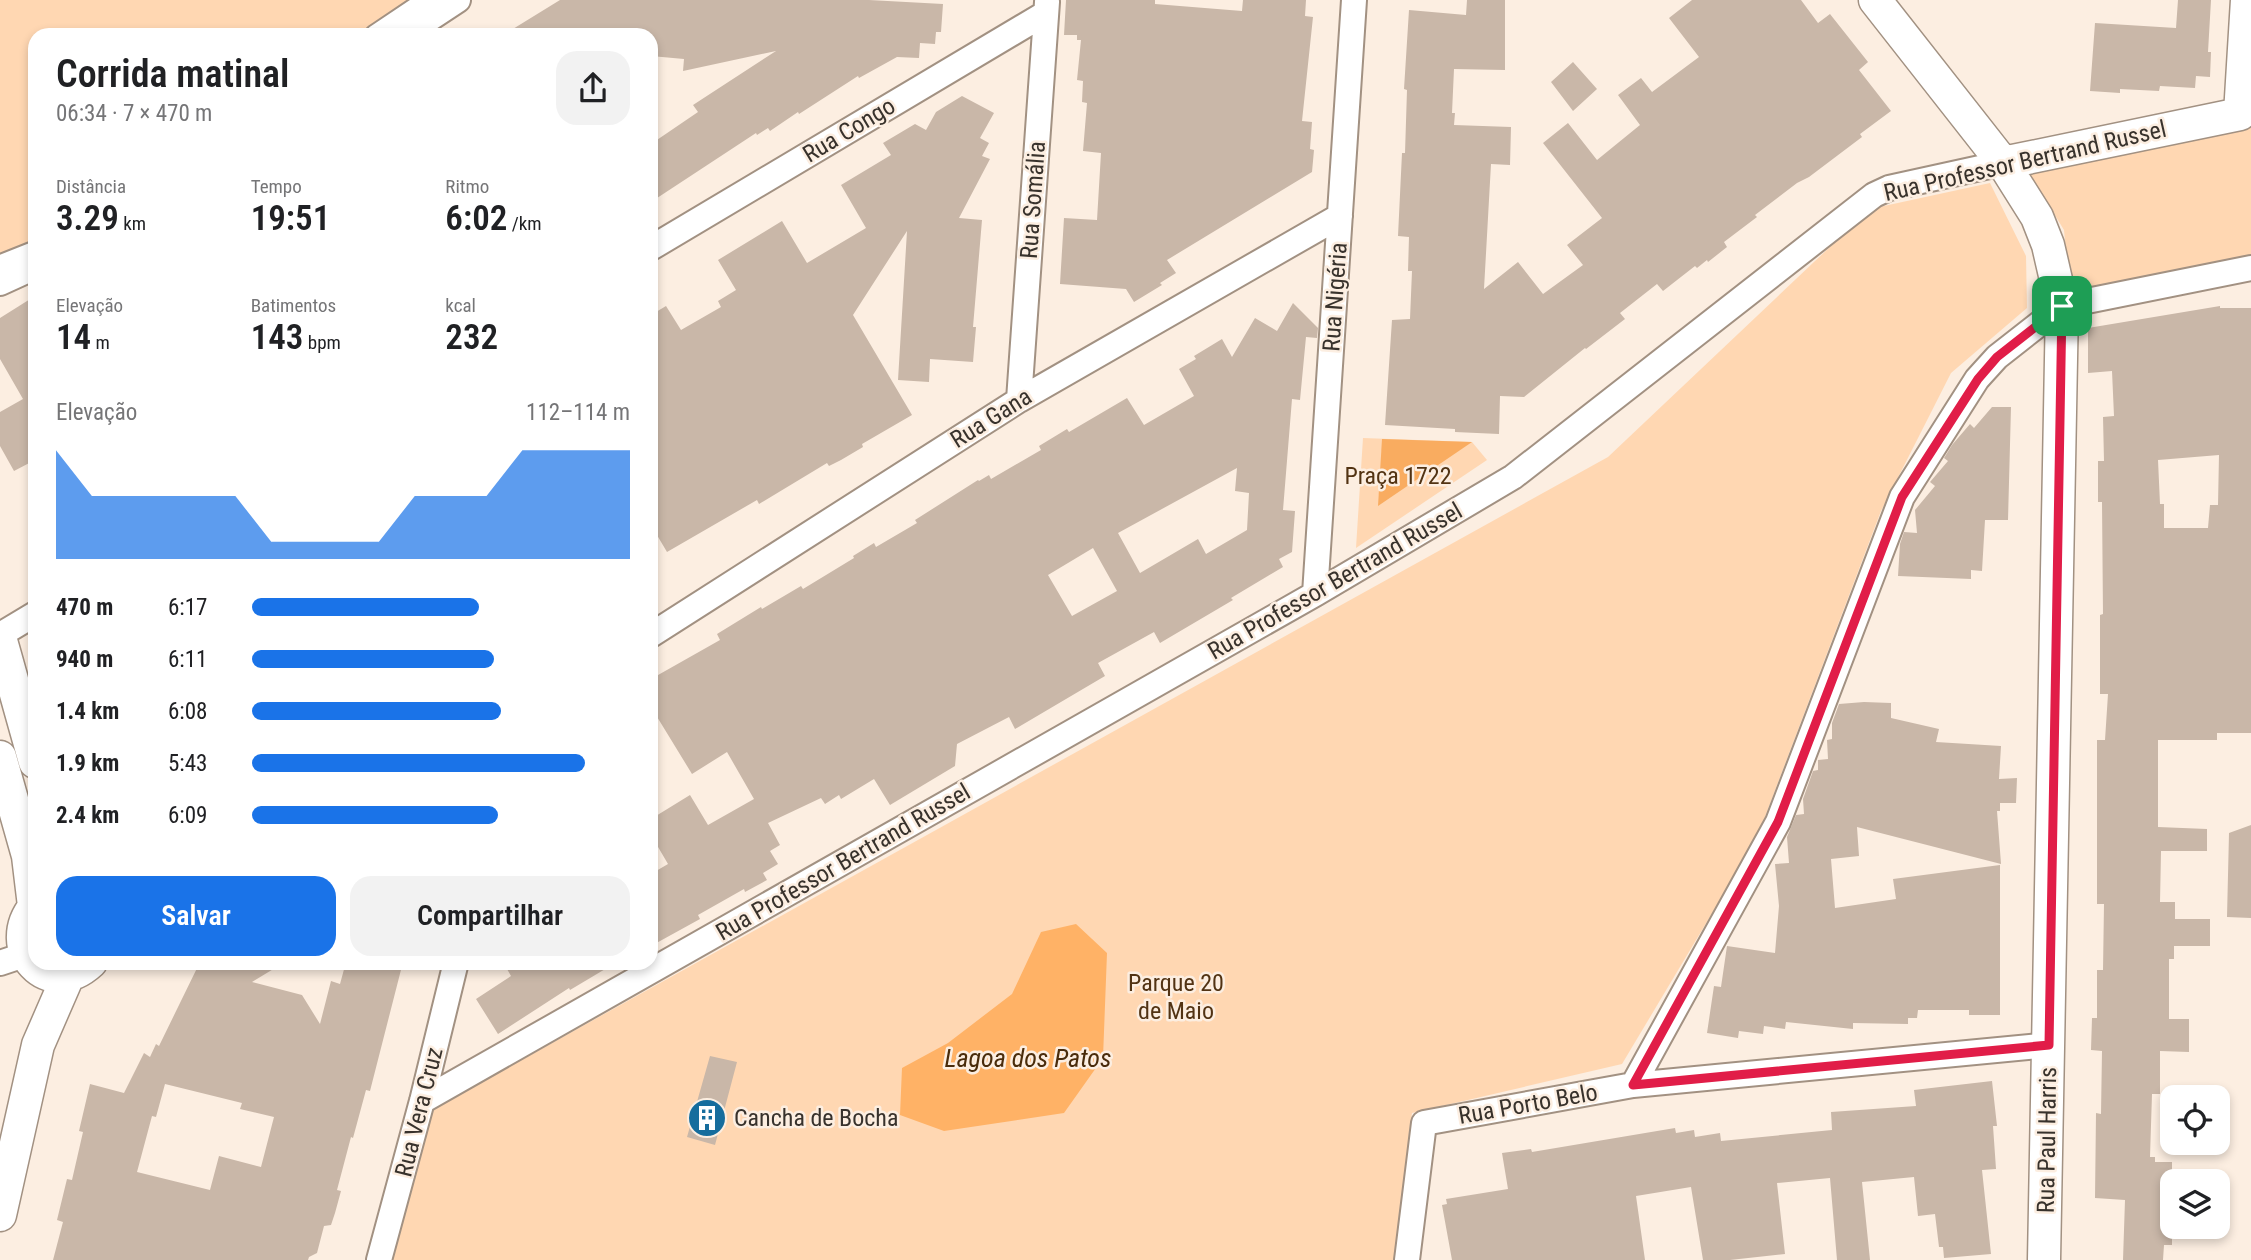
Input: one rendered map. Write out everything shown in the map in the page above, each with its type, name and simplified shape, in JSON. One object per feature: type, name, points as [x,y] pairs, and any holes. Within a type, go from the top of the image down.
[{"type":"street","points":[[385,28],[427,0]]},
{"type":"street","points":[[416,28],[458,0]]},
{"type":"street","name":"Rua Nigéria","points":[[1315,594],[1354,0]]},
{"type":"street","name":"Rua Paul Harris","points":[[1875,0],[2003,163],[2037,217],[2049,246],[2062,306],[2044,1260]]},
{"type":"street","points":[[2245,113],[2247,0]]},
{"type":"street","name":"Rua Congo","points":[[658,244],[1047,6]]},
{"type":"street","name":"Rua Somália","points":[[1019,400],[1047,6]]},
{"type":"street","name":"Rua Professor Bertrand Russel","points":[[658,967],[1315,594],[1513,477],[1874,195],[1889,188],[2245,113]]},
{"type":"street","name":"Rua Gana","points":[[658,631],[1019,400],[1340,216]]},
{"type":"street","points":[[0,265],[28,254]]},
{"type":"street","points":[[1633,1085],[1778,822],[1902,497],[1978,379],[2004,351],[2062,306],[2251,268]]},
{"type":"street","points":[[0,283],[28,270]]},
{"type":"street","points":[[28,618],[0,636],[28,737]]},
{"type":"street","points":[[0,757],[28,856]]},
{"type":"street","points":[[28,915],[20,929],[18,961],[38,1045]]},
{"type":"street","points":[[36,970],[55,977],[76,970]]},
{"type":"street","points":[[0,1216],[38,1045],[78,970]]},
{"type":"street","name":"Rua Vera Cruz","points":[[379,1260],[454,970]]},
{"type":"street","name":"Rua Professor Bertrand Russel","points":[[422,1101],[653,970]]},
{"type":"street","name":"Rua Porto Belo","points":[[1408,1260],[1424,1123],[1633,1085],[2049,1045]]},
{"type":"green space","points":[[0,0],[427,0],[385,28],[28,28],[28,254],[0,265]]},
{"type":"green space","points":[[2251,120],[2251,257],[2070,294],[2064,230],[2023,163]]},
{"type":"green space","name":"Parque 20 de Maio","points":[[1990,183],[2026,256],[2027,308],[1951,373],[1881,511],[1757,838],[1622,1064],[1412,1113],[1394,1260],[393,1260],[433,1109],[1608,457],[1870,209]]},
{"type":"green space","name":"Praça 1722","points":[[1363,438],[1472,442],[1487,460],[1356,548]]},
{"type":"green space","points":[[1382,439],[1472,442],[1378,506]]},
{"type":"water","name":"Lagoa dos Patos","points":[[1076,924],[1107,953],[1103,1058],[1064,1113],[944,1131],[900,1115],[902,1068],[948,1043],[1012,994],[1041,932]]},
{"type":"building","points":[[560,0],[869,0],[943,4],[941,32],[936,32],[935,44],[920,43],[919,58],[897,57],[859,78],[858,76],[770,131],[768,128],[757,135],[756,133],[658,197],[658,139],[698,112],[693,105],[776,51],[683,71],[684,59],[658,57],[658,28],[514,28]]},
{"type":"building","points":[[1066,0],[1155,0],[1155,4],[1242,11],[1243,0],[1306,0],[1305,16],[1313,17],[1302,121],[1312,122],[1312,172],[1167,260],[1176,273],[1134,302],[1126,289],[1060,284],[1064,218],[1097,220],[1101,153],[1083,151],[1087,103],[1082,102],[1083,81],[1077,80],[1081,40],[1077,40],[1077,35],[1064,35]]},
{"type":"building","points":[[1467,0],[1505,0],[1505,70],[1454,69],[1454,125],[1511,127],[1510,165],[1491,164],[1484,289],[1518,262],[1543,294],[1583,265],[1567,245],[1602,218],[1543,143],[1568,123],[1597,160],[1640,125],[1618,95],[1641,78],[1652,92],[1699,57],[1669,18],[1692,0],[1801,0],[1818,23],[1830,14],[1868,62],[1859,70],[1891,111],[1860,134],[1862,137],[1755,215],[1757,217],[1724,242],[1727,247],[1708,262],[1707,260],[1697,268],[1695,266],[1663,291],[1657,284],[1620,313],[1625,319],[1524,397],[1500,396],[1499,434],[1385,425],[1392,320],[1410,319],[1412,271],[1408,271],[1409,237],[1398,236],[1402,153],[1405,153],[1407,90],[1404,89],[1409,10],[1466,15]]},
{"type":"building","points":[[2178,0],[2211,0],[2208,52],[2211,52],[2210,77],[2196,76],[2195,88],[2160,86],[2159,91],[2090,91],[2095,23],[2176,28]]},
{"type":"building","points":[[1573,62],[1597,89],[1573,111],[1551,82]]},
{"type":"building","points":[[962,96],[994,113],[980,138],[989,143],[982,156],[990,159],[959,218],[982,220],[973,327],[976,327],[973,362],[930,359],[929,382],[898,380],[907,231],[853,315],[912,415],[862,444],[863,447],[841,460],[829,466],[827,463],[759,504],[757,500],[667,552],[658,537],[658,311],[666,306],[681,330],[721,307],[718,301],[736,290],[718,260],[782,221],[807,263],[866,228],[841,185],[891,155],[883,143],[915,124],[926,130],[936,112]]},
{"type":"building","points":[[28,300],[28,464],[14,471],[0,446],[0,412],[23,399],[0,359],[0,318]]},
{"type":"building","points":[[1293,303],[1318,328],[1317,338],[1306,337],[1300,400],[1292,399],[1283,510],[1295,511],[1292,552],[1279,559],[1283,567],[1160,643],[1154,632],[1098,663],[1105,676],[1015,729],[1009,717],[957,744],[955,766],[890,805],[874,779],[841,799],[839,795],[825,804],[821,798],[768,823],[780,845],[770,851],[778,864],[763,873],[767,880],[745,892],[744,889],[698,915],[700,919],[658,942],[658,870],[668,864],[658,847],[658,815],[690,795],[708,825],[754,799],[727,752],[692,774],[658,718],[658,675],[720,640],[717,634],[761,607],[762,609],[801,586],[803,589],[874,543],[876,547],[917,523],[915,520],[978,480],[989,475],[991,479],[1041,450],[1039,446],[1067,429],[1069,432],[1127,398],[1144,425],[1194,396],[1179,369],[1222,339],[1232,357],[1255,318],[1277,331]],"holes":[[[1237,468],[1235,491],[1249,493],[1247,530],[1206,554],[1198,539],[1140,573],[1118,533]],[[1093,548],[1117,591],[1072,616],[1048,575]]]},
{"type":"building","points":[[2220,306],[2251,308],[2251,733],[2217,733],[2217,740],[2158,740],[2158,827],[2207,829],[2207,851],[2161,851],[2160,902],[2175,902],[2175,919],[2210,919],[2210,946],[2174,946],[2174,959],[2169,959],[2169,1019],[2189,1019],[2189,1052],[2160,1051],[2160,1094],[2152,1094],[2150,1157],[2155,1157],[2155,1162],[2172,1162],[2172,1169],[2160,1169],[2160,1239],[2172,1239],[2172,1245],[2164,1245],[2163,1260],[2123,1260],[2125,1200],[2095,1198],[2096,1113],[2101,1114],[2102,1051],[2091,1050],[2092,1018],[2097,1018],[2097,970],[2103,970],[2104,904],[2097,904],[2097,740],[2105,740],[2108,694],[2100,694],[2100,615],[2103,614],[2102,502],[2098,502],[2098,461],[2104,461],[2103,417],[2114,416],[2112,371],[2088,373],[2088,328]],"holes":[[[2219,455],[2218,505],[2210,505],[2208,528],[2164,528],[2164,504],[2160,504],[2158,460]]]},
{"type":"building","points":[[1992,407],[2011,407],[2008,520],[1985,520],[1982,571],[1971,570],[1971,579],[1898,576],[1900,544],[1904,532],[1917,533],[1915,510],[1935,486],[1930,482],[1948,461],[1944,458],[1952,445],[1970,424],[1974,428]]},
{"type":"building","points":[[1891,703],[1891,718],[1939,729],[1936,742],[2001,746],[1999,779],[2017,778],[2016,803],[2000,803],[2000,811],[1997,811],[2001,864],[1857,827],[1859,856],[1831,859],[1835,908],[1896,899],[1893,879],[2000,865],[2000,1015],[1969,1015],[1969,1010],[1918,1010],[1917,1018],[1908,1018],[1908,1024],[1853,1023],[1853,1029],[1786,1022],[1785,1029],[1764,1026],[1763,1034],[1739,1031],[1738,1038],[1707,1033],[1714,986],[1721,987],[1727,946],[1775,953],[1779,906],[1775,864],[1789,863],[1787,837],[1796,815],[1804,814],[1803,799],[1813,771],[1818,770],[1818,760],[1828,759],[1827,740],[1832,739],[1832,723],[1839,704]]},
{"type":"building","points":[[2251,825],[2251,918],[2227,917],[2229,833]]},
{"type":"building","points":[[196,970],[272,970],[252,982],[302,995],[320,1024],[331,981],[340,984],[344,970],[401,970],[370,1091],[366,1090],[353,1138],[351,1137],[337,1190],[341,1191],[335,1213],[331,1225],[324,1226],[317,1253],[308,1260],[53,1260],[63,1222],[57,1220],[67,1179],[72,1180],[83,1132],[79,1131],[90,1084],[124,1093],[144,1053],[150,1057],[156,1044],[159,1046]],"holes":[[[165,1084],[242,1103],[240,1109],[274,1117],[261,1167],[219,1156],[210,1190],[137,1172],[152,1116],[156,1117]]]},
{"type":"building","points":[[508,970],[604,970],[570,990],[569,988],[498,1034],[476,999],[511,976]]},
{"type":"building","name":"Cancha de Bocha","points":[[710,1056],[737,1062],[715,1145],[687,1137]]},
{"type":"building","points":[[1992,1081],[1997,1126],[1993,1126],[1996,1169],[1982,1170],[1991,1254],[1944,1258],[1943,1247],[1939,1247],[1935,1214],[1918,1216],[1914,1177],[1862,1182],[1870,1260],[1837,1260],[1830,1178],[1777,1183],[1785,1254],[1703,1260],[1691,1187],[1636,1196],[1645,1260],[1452,1260],[1442,1205],[1447,1204],[1446,1199],[1508,1189],[1502,1153],[1531,1149],[1532,1152],[1675,1128],[1676,1133],[1694,1130],[1695,1137],[1720,1133],[1721,1141],[1832,1130],[1831,1112],[1916,1106],[1914,1090]]},
{"type":"place","name":"Cancha de Bocha","points":[[707,1118]]},
{"type":"route","points":[[2062,306],[2049,1045],[1633,1085],[1778,822],[1902,497],[1978,379],[2018,338],[2062,306]]}]
